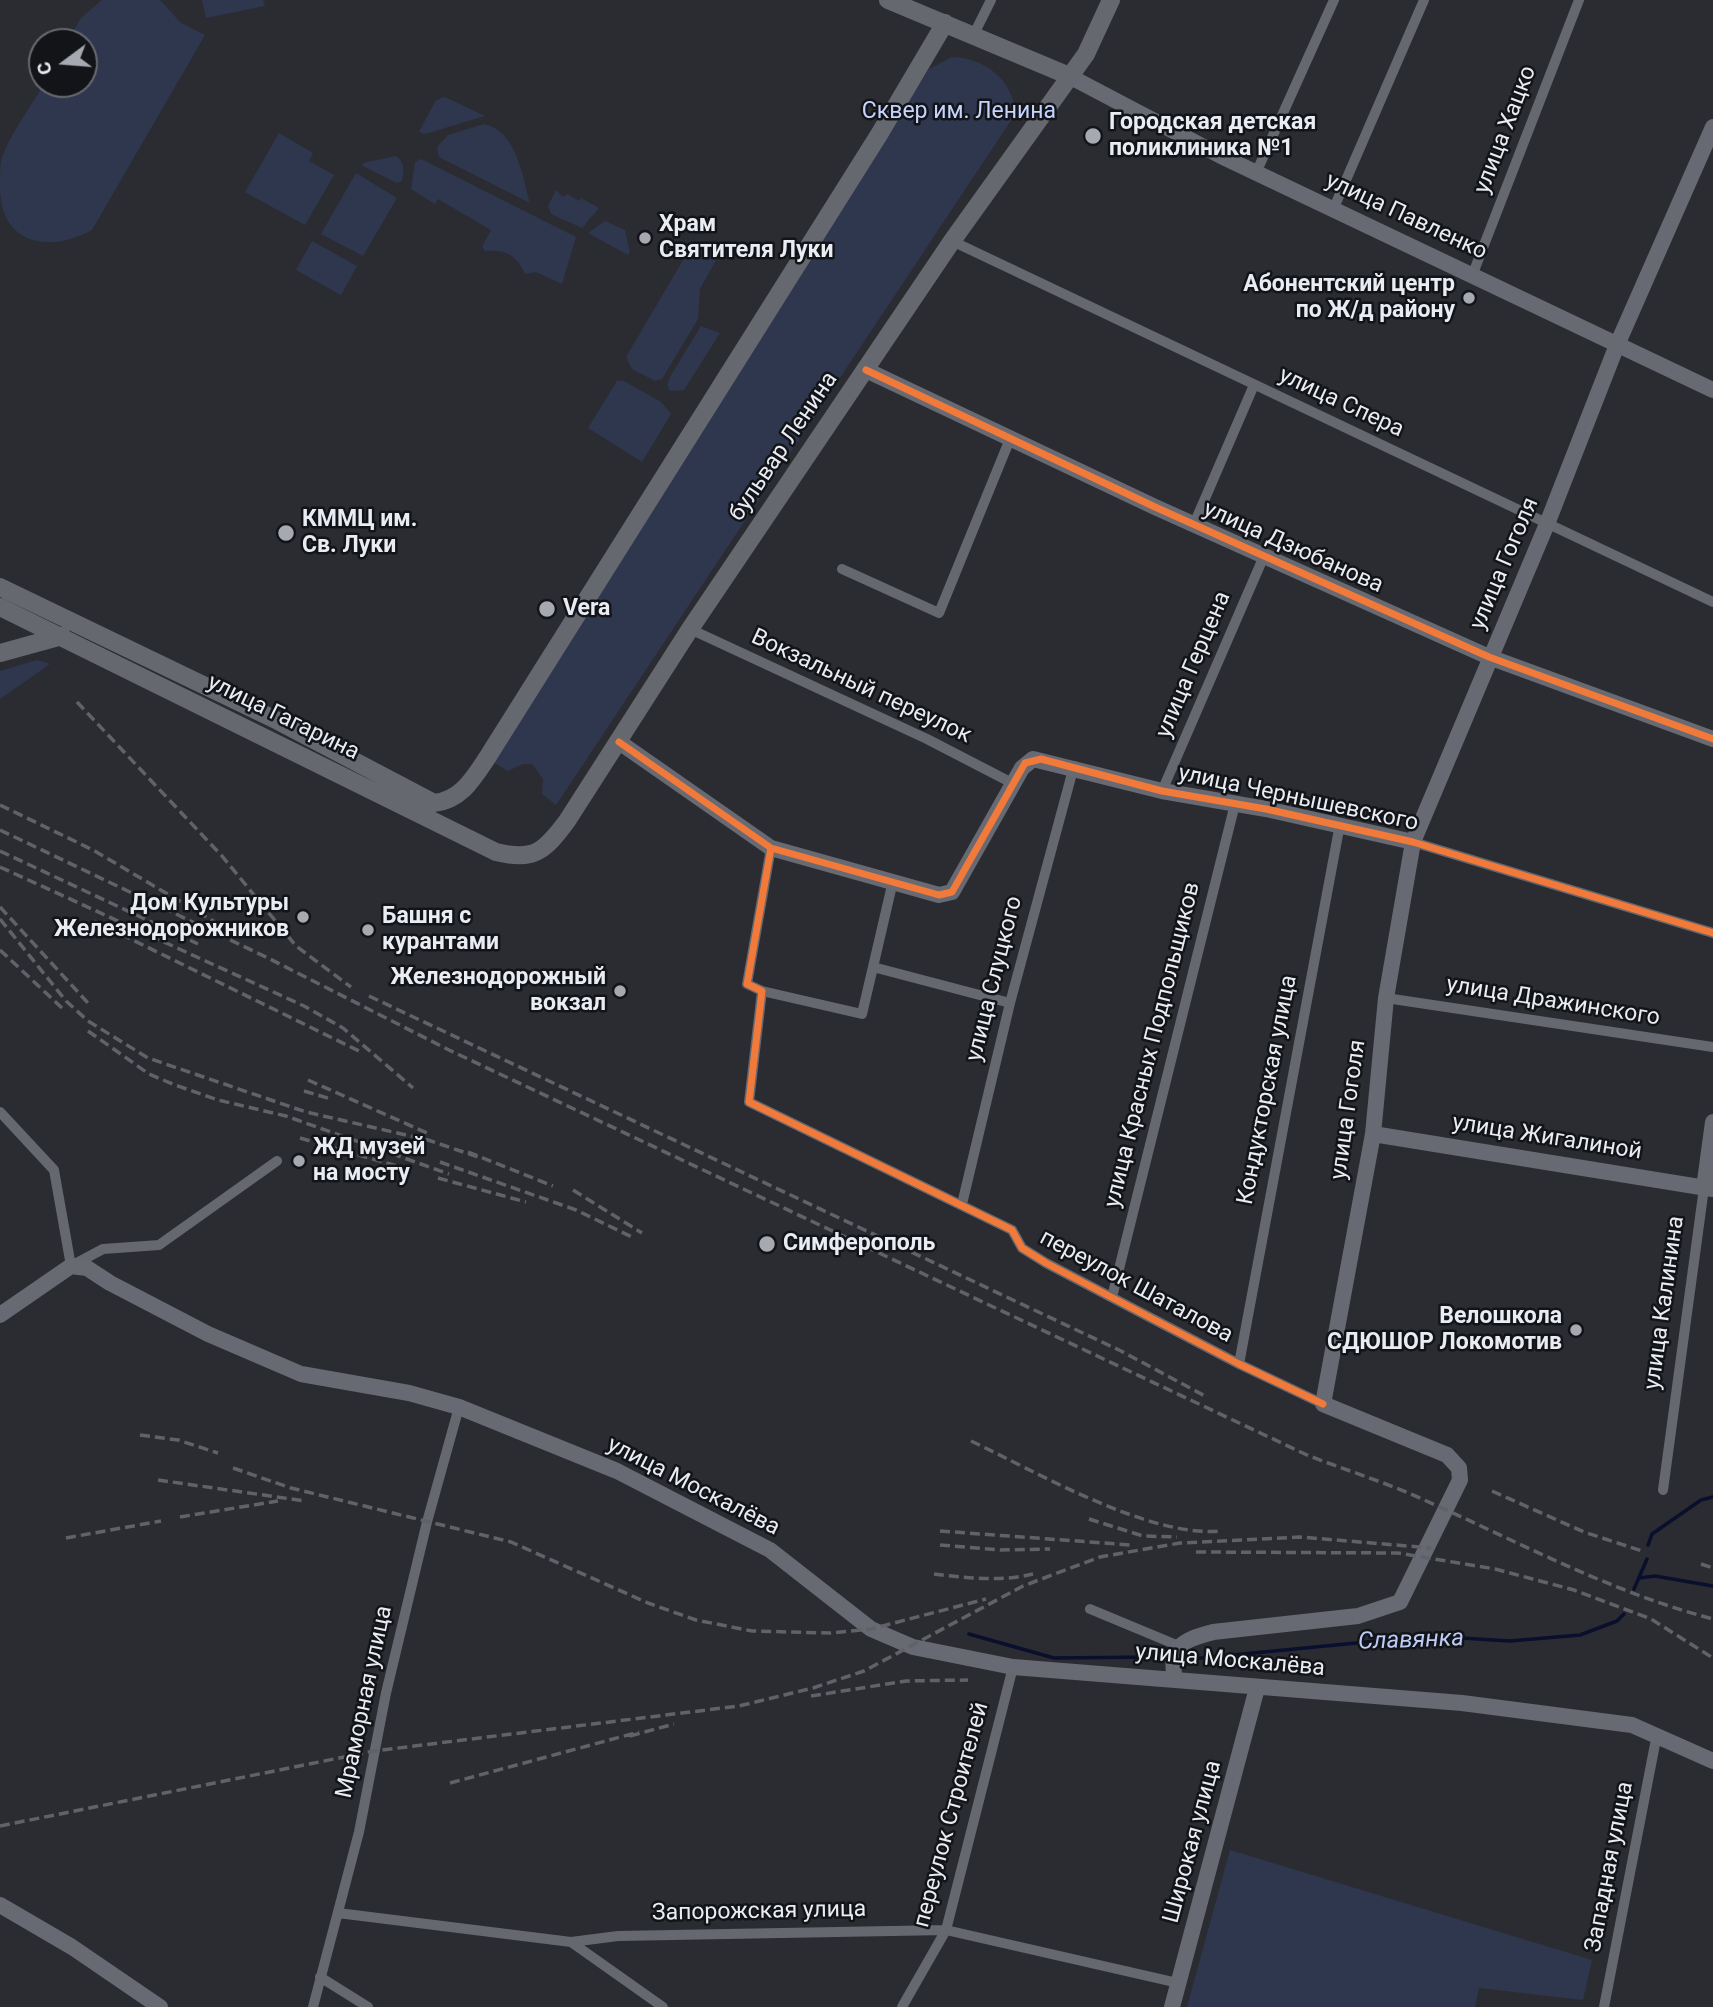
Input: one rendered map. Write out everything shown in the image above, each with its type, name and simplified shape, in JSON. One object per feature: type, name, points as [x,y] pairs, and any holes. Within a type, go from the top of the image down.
[{"type":"main road","name":"улица Павленко","points":[[888,0],[1068,75],[1256,173],[1713,390]]},
{"type":"main road","name":"бульвар Ленина","points":[[544,847],[567,821],[690,629],[951,241],[1068,75],[1086,54],[1111,0]]},
{"type":"main road","name":"улица Гагарина","points":[[0,587],[296,730],[434,803],[446,802],[471,783],[875,141],[944,23]]},
{"type":"main road","name":"улица Гоголя","points":[[1323,1404],[1373,1134],[1386,998],[1413,842],[1547,524],[1617,345],[1713,127]]},
{"type":"main road","name":"улица Дзюбанова","points":[[866,370],[1194,524],[1489,657],[1713,739]]},
{"type":"main road","name":"улица Гагарина","points":[[0,607],[496,852],[523,858],[544,847]]},
{"type":"main road","points":[[0,653],[93,631]]},
{"type":"main road","points":[[619,742],[771,848],[939,895],[952,892],[1014,783]]},
{"type":"main road","name":"улица Чернышевского","points":[[1014,783],[1025,763],[1033,759],[1074,766],[1162,790],[1339,824],[1413,842]]},
{"type":"main road","name":"улица Калинина","points":[[1708,1188],[1713,1122]]},
{"type":"main road","name":"улица Жигалиной","points":[[1373,1134],[1708,1188]]},
{"type":"main road","points":[[0,1315],[71,1266]]},
{"type":"main road","name":"улица Москалёва","points":[[71,1266],[87,1268],[110,1283],[208,1334],[301,1374],[409,1393],[459,1407],[617,1471],[770,1550],[871,1629],[913,1647],[1013,1667],[1462,1703],[1632,1725],[1713,1761]]},
{"type":"main road","points":[[1174,1678],[1173,1654],[1179,1646],[1192,1638],[1213,1632],[1378,1611],[1400,1602],[1412,1582],[1457,1489],[1459,1468],[1447,1455],[1323,1404]]},
{"type":"main road","name":"Широкая улица","points":[[1172,2007],[1257,1688]]},
{"type":"main road","points":[[0,1905],[72,1947],[160,2007]]},
{"type":"street","points":[[974,34],[990,0]]},
{"type":"street","points":[[1256,173],[1334,0]]},
{"type":"street","points":[[1333,210],[1424,0]]},
{"type":"street","name":"улица Хацко","points":[[1472,276],[1579,0]]},
{"type":"street","name":"улица Спера","points":[[951,241],[1713,601]]},
{"type":"street","points":[[1194,524],[1254,385]]},
{"type":"street","points":[[842,569],[939,613],[1010,439]]},
{"type":"street","name":"улица Герцена","points":[[1162,790],[1264,556]]},
{"type":"street","name":"Вокзальный переулок","points":[[690,629],[1014,783]]},
{"type":"street","name":"улица Слуцкого","points":[[962,1203],[1010,1003],[1074,766]]},
{"type":"street","name":"улица Красных Подпольщиков","points":[[1112,1297],[1235,804]]},
{"type":"street","name":"Кондукторская улица","points":[[1239,1364],[1339,824]]},
{"type":"street","name":"улица Чернышевского","points":[[1413,842],[1713,933]]},
{"type":"street","points":[[771,848],[747,984],[762,991],[862,1014],[893,881]]},
{"type":"street","points":[[873,967],[1010,1003]]},
{"type":"street","name":"переулок Шаталова","points":[[762,991],[749,1102],[962,1203],[1012,1230],[1022,1248],[1046,1263],[1239,1364],[1323,1404]]},
{"type":"street","name":"улица Дражинского","points":[[1386,998],[1713,1047]]},
{"type":"street","points":[[2,1116],[54,1170],[71,1266],[103,1248],[159,1245],[277,1161]]},
{"type":"street","name":"улица Калинина","points":[[1663,1490],[1708,1188]]},
{"type":"street","name":"Мраморная улица","points":[[313,2007],[359,1832],[386,1693],[427,1522],[459,1407]]},
{"type":"street","points":[[1090,1609],[1179,1646]]},
{"type":"street","name":"переулок Строителей","points":[[902,2007],[946,1930],[1013,1667]]},
{"type":"street","name":"Западная улица","points":[[1604,2007],[1657,1734]]},
{"type":"street","name":"Запорожская улица","points":[[338,1913],[571,1942],[618,1936],[946,1930],[1178,1983]]},
{"type":"street","points":[[571,1942],[647,2003],[663,2007]]},
{"type":"street","points":[[320,1977],[368,2007]]},
{"type":"green space","points":[[102,0],[160,0],[181,23],[205,35],[92,230],[59,241],[29,239],[8,221],[2,206],[1,160],[35,98],[98,98],[98,28],[75,28],[81,18]]},
{"type":"green space","points":[[202,0],[263,0],[265,6],[206,18]]},
{"type":"green space","name":"Сквер им. Ленина","points":[[952,57],[975,61],[995,73],[1009,90],[1016,113],[556,805],[542,794],[543,779],[532,764],[523,764],[508,771],[491,761],[929,69]]},
{"type":"green space","points":[[445,97],[485,116],[425,134],[419,132],[436,100]]},
{"type":"green space","points":[[484,124],[495,128],[511,145],[521,168],[530,203],[439,157],[437,147],[448,135]]},
{"type":"green space","points":[[279,133],[313,153],[309,161],[334,175],[305,225],[245,192]]},
{"type":"green space","points":[[396,156],[401,161],[403,170],[402,181],[397,183],[363,166],[363,163]]},
{"type":"green space","points":[[421,159],[576,237],[562,284],[536,272],[525,274],[518,262],[504,252],[485,251],[482,247],[491,230],[438,199],[435,204],[411,189],[415,162]]},
{"type":"green space","points":[[356,173],[397,198],[363,256],[321,234]]},
{"type":"green space","points":[[556,190],[563,197],[567,194],[579,201],[581,198],[599,208],[582,228],[551,214],[548,206]]},
{"type":"green space","points":[[605,221],[625,230],[630,252],[628,255],[588,233]]},
{"type":"green space","points":[[312,241],[357,266],[341,295],[296,270]]},
{"type":"green space","points":[[702,248],[712,252],[716,260],[700,289],[698,319],[662,379],[655,381],[632,369],[626,357],[689,250]]},
{"type":"green space","points":[[701,326],[720,333],[684,390],[670,391],[667,385],[670,377]]},
{"type":"green space","points":[[617,381],[624,381],[661,402],[671,414],[642,462],[588,428]]},
{"type":"green space","points":[[37,660],[50,664],[0,699],[0,671]]},
{"type":"green space","points":[[1230,1850],[1592,1960],[1583,2000],[1479,1988],[1475,2007],[1187,2007]]},
{"type":"waterway","name":"Славянка","points":[[1648,1545],[1652,1534],[1701,1500],[1713,1497]]},
{"type":"waterway","name":"Славянка","points":[[1634,1589],[1647,1559]]},
{"type":"waterway","points":[[1639,1578],[1655,1576],[1713,1586]]},
{"type":"waterway","name":"Славянка","points":[[1192,1659],[1428,1636],[1510,1641],[1580,1635],[1617,1621],[1624,1614]]},
{"type":"waterway","name":"Славянка","points":[[969,1634],[1054,1658],[1155,1657]]},
{"type":"railway","points":[[77,702],[222,856],[296,946],[351,987]]},
{"type":"railway","points":[[0,805],[93,850],[215,922]]},
{"type":"railway","points":[[0,830],[268,958],[449,1050],[1307,1455],[1408,1493],[1601,1581],[1713,1619]]},
{"type":"railway","points":[[0,851],[198,944]]},
{"type":"railway","points":[[0,867],[304,1006],[343,1028],[413,1088]]},
{"type":"railway","points":[[0,907],[88,1003]]},
{"type":"railway","points":[[0,919],[66,1001],[88,1021],[148,1058],[306,1112],[428,1140],[478,1157]]},
{"type":"railway","points":[[94,921],[361,1052]]},
{"type":"railway","points":[[0,950],[62,1008]]},
{"type":"railway","points":[[369,996],[1121,1351],[1205,1396]]},
{"type":"railway","points":[[88,1031],[149,1074],[175,1085],[218,1100],[286,1116],[449,1174]]},
{"type":"railway","points":[[308,1080],[427,1133]]},
{"type":"railway","points":[[304,1091],[331,1099]]},
{"type":"railway","points":[[300,1138],[414,1171]]},
{"type":"railway","points":[[468,1152],[553,1186]]},
{"type":"railway","points":[[440,1162],[576,1210],[632,1237]]},
{"type":"railway","points":[[438,1178],[526,1202]]},
{"type":"railway","points":[[573,1190],[642,1233]]},
{"type":"railway","points":[[140,1435],[178,1440],[218,1453]]},
{"type":"railway","points":[[971,1441],[1060,1485],[1128,1514],[1192,1530],[1221,1531]]},
{"type":"railway","points":[[233,1468],[291,1488],[511,1542],[648,1603],[696,1620],[752,1631],[830,1633],[871,1629],[986,1599]]},
{"type":"railway","points":[[158,1480],[305,1501]]},
{"type":"railway","points":[[1492,1491],[1584,1532],[1642,1551]]},
{"type":"railway","points":[[180,1517],[278,1501]]},
{"type":"railway","points":[[1089,1519],[1143,1536],[1177,1537]]},
{"type":"railway","points":[[66,1538],[161,1521]]},
{"type":"railway","points":[[940,1531],[1131,1545]]},
{"type":"railway","points":[[0,1826],[374,1751],[739,1706],[813,1688],[864,1671],[1023,1586],[1100,1557],[1180,1543],[1300,1537],[1431,1548]]},
{"type":"railway","points":[[940,1545],[1000,1550],[1050,1549]]},
{"type":"railway","points":[[1196,1552],[1398,1553],[1495,1569],[1574,1590],[1651,1619],[1713,1658]]},
{"type":"railway","points":[[1701,1564],[1713,1568]]},
{"type":"railway","points":[[934,1574],[996,1579],[1033,1574]]},
{"type":"railway","points":[[811,1696],[906,1681],[968,1680]]},
{"type":"railway","points":[[630,1736],[674,1724]]},
{"type":"railway","points":[[450,1783],[639,1732]]},
{"type":"cycle path","points":[[866,370],[1155,507],[1489,657],[1713,739]]},
{"type":"cycle path","points":[[619,742],[771,848],[939,895],[952,892],[1025,763],[1041,759],[1162,791],[1266,809],[1413,842],[1713,933]]},
{"type":"cycle path","points":[[771,848],[747,984],[762,991],[749,1102],[1012,1230],[1022,1248],[1046,1263],[1239,1364],[1323,1404]]},
{"type":"place","name":"Городская детская поликлиника №1","points":[[1093,136]]},
{"type":"place","name":"Храм Святителя Луки","points":[[645,238]]},
{"type":"place","name":"Абонентский центр по Ж/д району","points":[[1469,298]]},
{"type":"place","name":"КММЦ им. Св. Луки","points":[[286,533]]},
{"type":"place","name":"Vera","points":[[547,609]]},
{"type":"place","name":"Дом Культуры Железнодорожников","points":[[303,917]]},
{"type":"place","name":"Башня с курантами","points":[[368,930]]},
{"type":"place","name":"Железнодорожный вокзал","points":[[620,991]]},
{"type":"place","name":"ЖД музей на мосту","points":[[299,1161]]},
{"type":"place","name":"Симферополь","points":[[767,1244]]},
{"type":"place","name":"Велошкола СДЮШОР Локомотив","points":[[1576,1330]]}]
